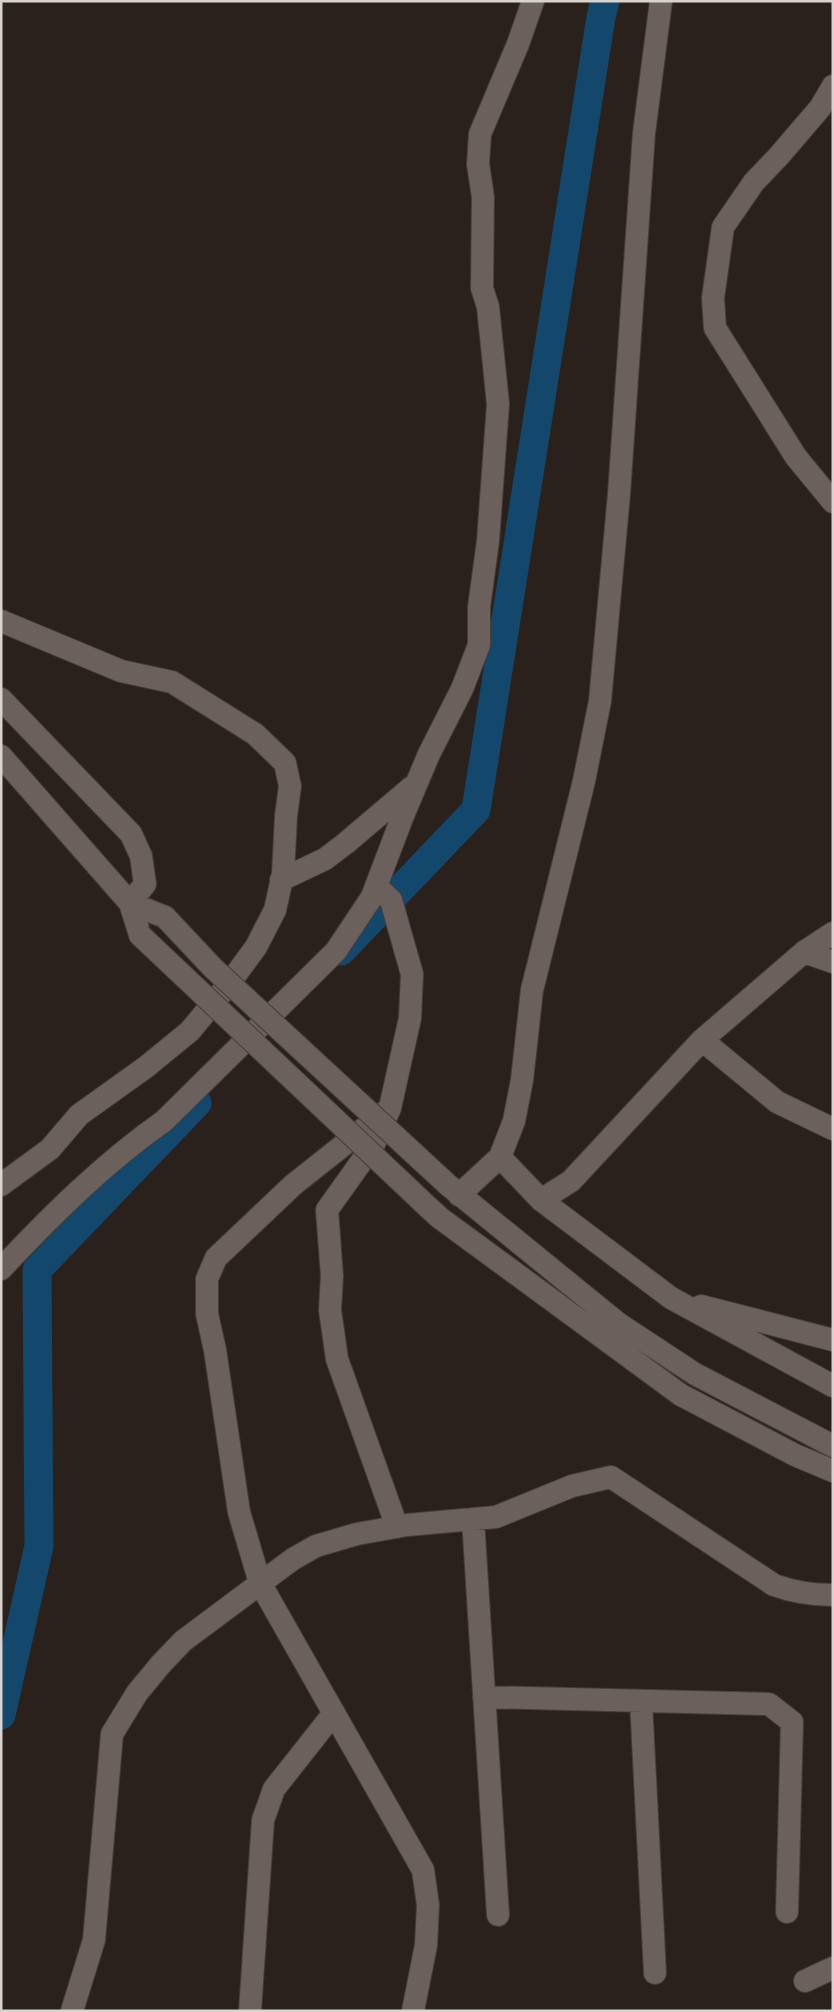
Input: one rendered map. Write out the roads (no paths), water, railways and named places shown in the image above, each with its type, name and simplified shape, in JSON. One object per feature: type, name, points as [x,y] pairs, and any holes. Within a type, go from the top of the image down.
[{"type":"street","points":[[1,1269],[107,1165],[164,1121],[336,951],[372,897],[416,784],[462,689],[479,645],[479,607],[488,541],[498,404],[488,307],[482,288],[483,198],[478,164],[480,134],[518,44],[533,1]]},
{"type":"street","points":[[453,1190],[500,1157],[514,1121],[522,1080],[532,990],[584,782],[600,701],[620,494],[644,133],[661,1]]},
{"type":"street","points":[[833,86],[820,108],[754,182],[723,227],[713,298],[715,328],[796,457],[833,502]]},
{"type":"street","points":[[1,621],[121,671],[172,682],[255,734],[285,764],[290,786],[281,880],[275,910],[256,947],[228,985],[190,1030],[139,1072],[79,1114],[50,1149],[1,1185]]},
{"type":"street","points":[[1,699],[132,834],[141,856],[145,884],[130,903]]},
{"type":"street","points":[[1,756],[130,903],[140,935],[428,1208],[681,1395],[795,1455],[833,1471]]},
{"type":"street","points":[[281,880],[325,859],[416,784]]},
{"type":"street","points":[[376,886],[391,900],[412,974],[410,1018],[390,1108],[374,1144],[327,1210],[332,1276],[330,1310],[337,1359],[396,1527]]},
{"type":"street","points":[[130,903],[165,917],[213,968],[453,1190],[619,1324],[695,1374],[833,1446]]},
{"type":"street","points":[[541,1200],[571,1181],[702,1040],[804,952],[833,933]]},
{"type":"street","points":[[804,952],[833,962]]},
{"type":"street","points":[[702,1040],[777,1102],[833,1129]]},
{"type":"street","points":[[390,1108],[293,1185],[216,1258],[207,1279],[207,1314],[215,1350],[239,1512],[260,1583],[423,1870],[428,1905],[426,1945],[413,2011]]},
{"type":"street","points":[[500,1157],[541,1200],[671,1298],[833,1386]]},
{"type":"street","points":[[671,1298],[833,1340]]},
{"type":"street","points":[[72,2011],[94,1940],[112,1734],[137,1694],[161,1664],[183,1641],[293,1559],[316,1546],[357,1534],[396,1527],[496,1517],[572,1486],[611,1477],[774,1585],[789,1591],[833,1595]]},
{"type":"street","points":[[474,1519],[498,1915]]},
{"type":"street","points":[[484,1698],[769,1704],[792,1722],[787,1912]]},
{"type":"street","points":[[641,1701],[655,1973]]},
{"type":"street","points":[[250,2011],[263,1820],[274,1789],[334,1713]]},
{"type":"street","points":[[805,1981],[833,1968]]},
{"type":"waterway","points":[[341,951],[476,810],[605,1]]},
{"type":"waterway","points":[[1,1715],[39,1546],[37,1270],[197,1103]]}]
